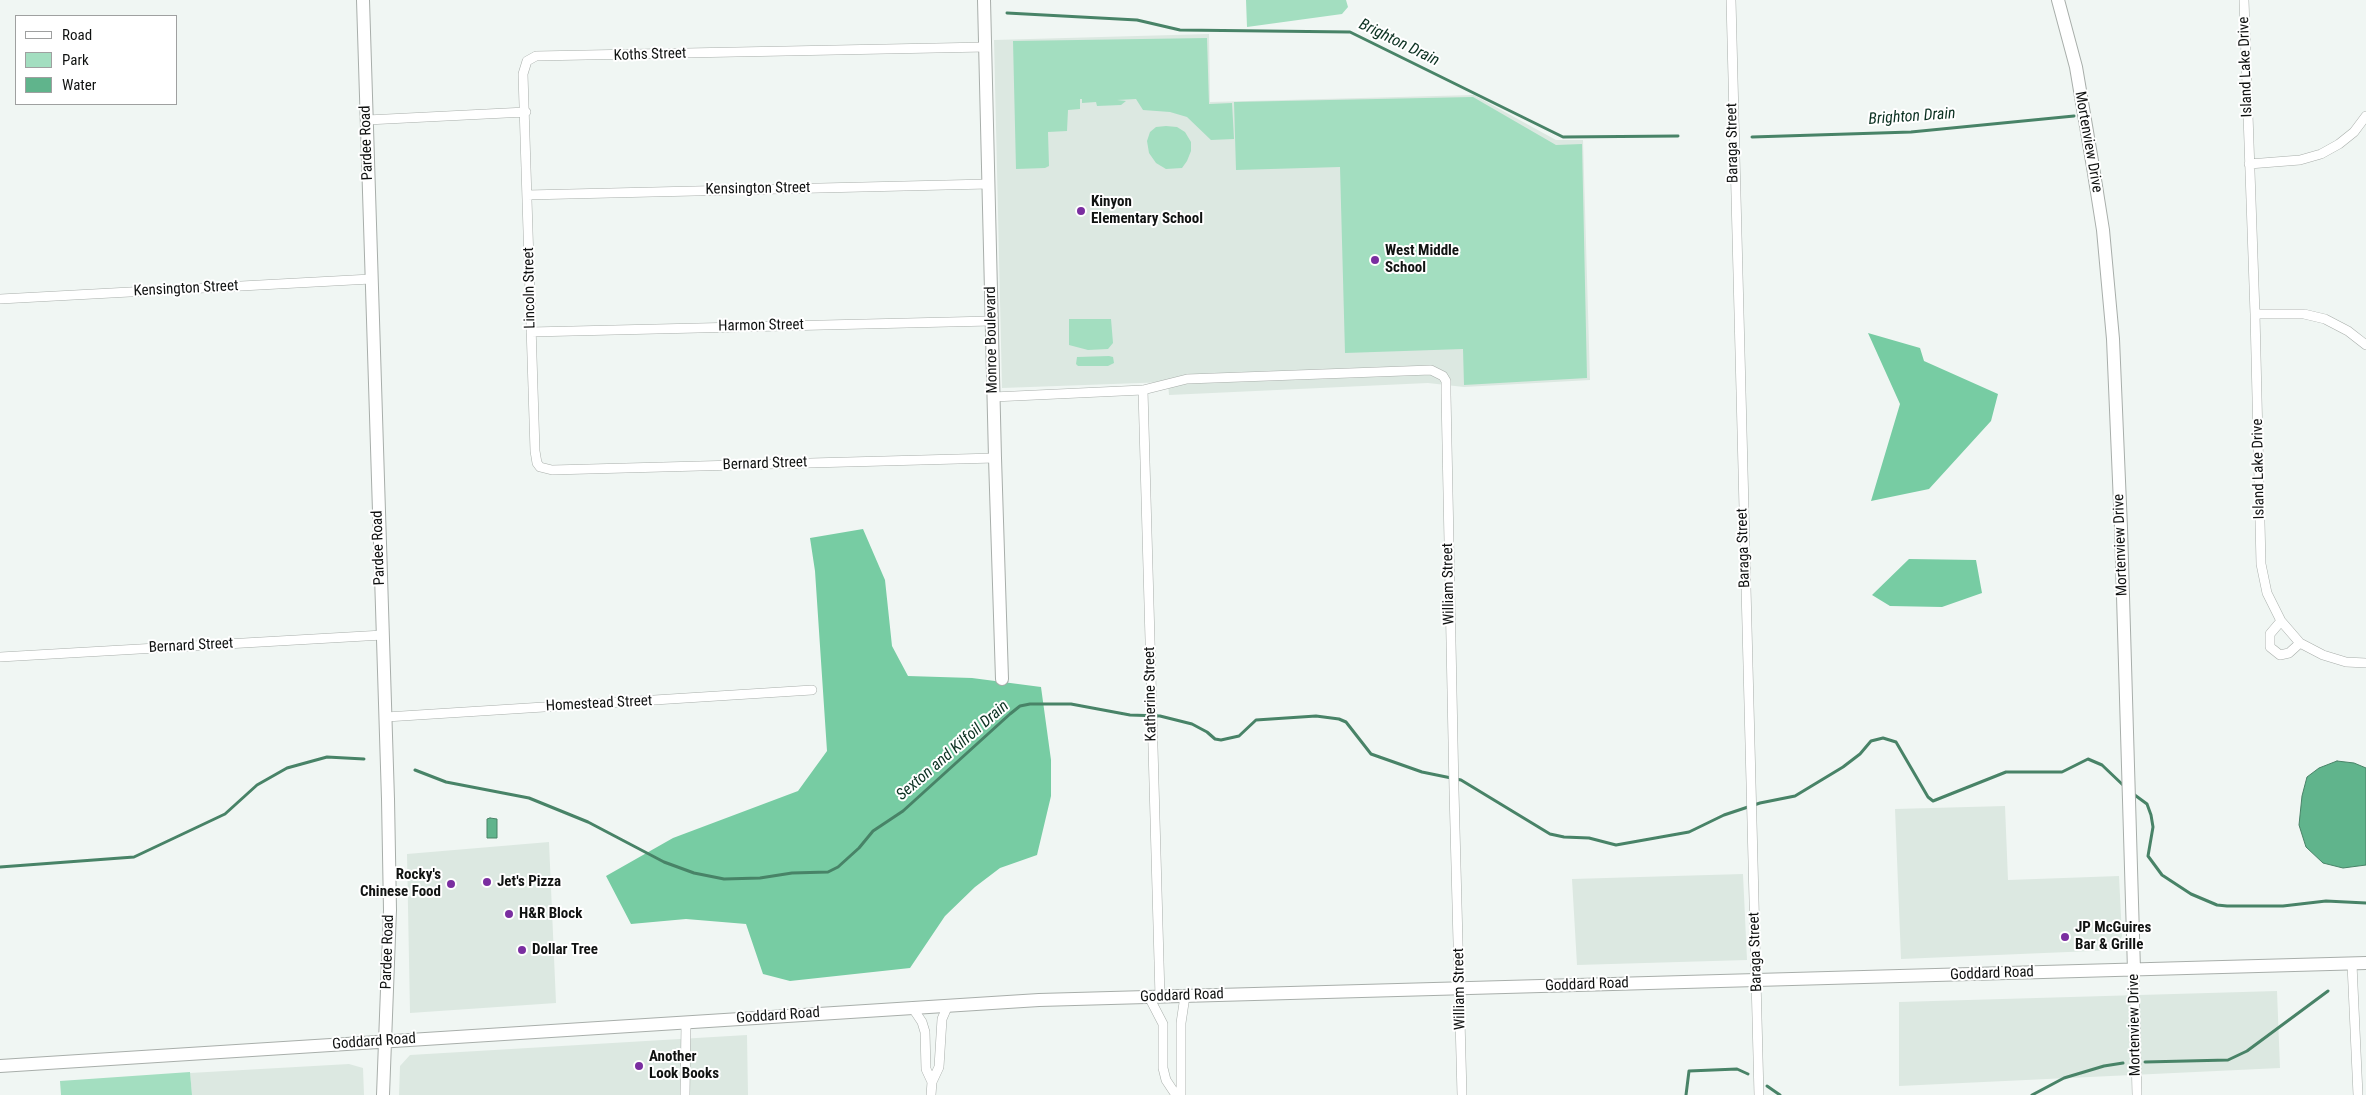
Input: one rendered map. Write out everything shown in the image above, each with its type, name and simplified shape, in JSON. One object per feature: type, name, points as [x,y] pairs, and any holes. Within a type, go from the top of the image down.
[{"type":"main road","name":"Pardee Road","points":[[364,0],[371,279],[386,717],[390,910],[383,1095]]},
{"type":"main road","name":"Monroe Boulevard","points":[[984,0],[993,397],[1002,679]]},
{"type":"main road","name":"Mortenview Drive","points":[[2058,0],[2076,67],[2103,230],[2108,281],[2116,399],[2134,970]]},
{"type":"main road","name":"Goddard Road","points":[[0,1066],[1039,1000],[2366,963]]},
{"type":"street","name":"Baraga Street","points":[[1730,0],[1760,1095]]},
{"type":"street","name":"Island Lake Drive","points":[[2244,0],[2255,314],[2261,564],[2267,593],[2281,621],[2300,643],[2323,655],[2346,662],[2366,663]]},
{"type":"street","name":"Koths Street","points":[[526,112],[523,69],[527,61],[536,56],[986,47]]},
{"type":"street","points":[[367,120],[526,112]]},
{"type":"street","name":"Lincoln Street","points":[[526,112],[531,332],[537,464]]},
{"type":"street","points":[[2249,164],[2300,160],[2322,154],[2354,132],[2366,116]]},
{"type":"street","name":"Kensington Street","points":[[528,195],[988,184]]},
{"type":"street","name":"Kensington Street","points":[[0,299],[371,279]]},
{"type":"street","points":[[2255,314],[2304,314],[2325,319],[2348,331],[2366,345]]},
{"type":"street","name":"Harmon Street","points":[[531,332],[991,321]]},
{"type":"street","name":"William Street","points":[[1143,390],[1187,379],[1430,370],[1443,376],[1446,382],[1453,767],[1462,1095]]},
{"type":"street","points":[[993,397],[1143,390]]},
{"type":"street","name":"Katherine Street","points":[[1143,390],[1152,704],[1154,997],[1163,1024],[1163,1068],[1166,1080],[1176,1095]]},
{"type":"street","name":"Bernard Street","points":[[537,464],[545,470],[552,470],[995,458]]},
{"type":"street","points":[[2281,621],[2270,634],[2270,647],[2280,655],[2289,653],[2300,643]]},
{"type":"street","name":"Bernard Street","points":[[0,657],[382,635]]},
{"type":"street","name":"Homestead Street","points":[[386,717],[812,690]]},
{"type":"street","points":[[2352,964],[2358,1095]]},
{"type":"street","name":"Mortenview Drive","points":[[2134,970],[2137,1095]]},
{"type":"street","points":[[1182,1095],[1181,1023],[1186,996]]},
{"type":"street","points":[[931,1095],[932,1082],[939,1067],[942,1020],[948,1006]]},
{"type":"street","points":[[912,1007],[922,1022],[925,1032],[926,1069],[932,1082]]},
{"type":"street","points":[[685,1095],[686,1023]]},
{"type":"shaded area","name":"West Middle School","points":[[1209,34],[1210,102],[1474,95],[1556,140],[1583,140],[1590,380],[1464,387],[1428,383],[1169,395],[1168,382],[1002,388],[994,40]]},
{"type":"shaded area","points":[[1868,333],[1920,348],[1924,361],[1998,394],[1991,421],[1929,489],[1871,501],[1900,404]]},
{"type":"shaded area","points":[[863,529],[885,580],[892,646],[908,676],[972,678],[1041,687],[1051,760],[1051,796],[1037,855],[1000,868],[975,887],[945,916],[910,968],[790,981],[763,974],[746,924],[686,919],[631,924],[606,876],[673,838],[798,791],[827,751],[815,571],[810,538]]},
{"type":"shaded area","points":[[1909,559],[1976,560],[1982,593],[1942,607],[1890,606],[1872,595]]},
{"type":"shaded area","points":[[2005,806],[2008,880],[2119,876],[2122,936],[2116,950],[1901,959],[1895,809]]},
{"type":"shaded area","points":[[549,842],[556,1003],[410,1013],[407,854]]},
{"type":"shaded area","points":[[1743,874],[1747,960],[1577,965],[1572,879]]},
{"type":"shaded area","points":[[2277,991],[2280,1068],[1899,1086],[1899,1002]]},
{"type":"shaded area","points":[[747,1035],[748,1095],[399,1095],[400,1066],[410,1055]]},
{"type":"shaded area","points":[[349,1064],[363,1068],[364,1095],[192,1095],[190,1073]]},
{"type":"green space","points":[[1246,0],[1346,0],[1348,7],[1342,14],[1247,27]]},
{"type":"green space","points":[[1207,38],[1209,104],[1232,103],[1234,139],[1211,140],[1187,117],[1170,112],[1143,110],[1136,99],[1117,100],[1126,101],[1121,105],[1097,106],[1096,102],[1082,103],[1082,99],[1080,99],[1080,109],[1068,110],[1067,131],[1048,132],[1049,166],[1045,168],[1016,169],[1013,41]]},
{"type":"green space","points":[[1473,97],[1556,145],[1582,144],[1587,378],[1464,385],[1463,349],[1345,353],[1340,167],[1236,170],[1234,102]]},
{"type":"green space","points":[[1156,127],[1177,127],[1185,132],[1191,142],[1191,151],[1182,168],[1166,169],[1156,163],[1149,153],[1147,141],[1150,132]]},
{"type":"green space","points":[[1069,319],[1111,319],[1113,343],[1108,349],[1088,350],[1069,345]]},
{"type":"green space","points":[[1077,357],[1113,357],[1114,363],[1108,366],[1078,366],[1076,364]]},
{"type":"green space","points":[[190,1072],[192,1095],[61,1095],[60,1081]]},
{"type":"water","points":[[2337,761],[2354,763],[2366,768],[2366,865],[2343,868],[2323,863],[2306,847],[2299,825],[2302,796],[2307,777],[2319,768]]},
{"type":"water","points":[[487,819],[497,819],[497,838],[487,838]]},
{"type":"waterway","name":"Brighton Drain","points":[[1007,13],[1137,20],[1180,30],[1350,32],[1563,137],[1678,136]]},
{"type":"waterway","name":"Brighton Drain","points":[[1752,137],[1911,132],[2074,116]]},
{"type":"waterway","name":"Sexton and Kilfoil Drain","points":[[415,770],[446,782],[529,798],[588,822],[664,862],[694,873],[724,879],[828,872],[838,867],[859,848],[873,831],[903,811],[1010,714],[1020,706],[1030,704],[1071,704],[1130,715],[1160,716],[1192,724],[1215,739],[1221,740],[1239,736],[1256,720],[1316,716],[1339,719],[1346,722],[1371,754],[1422,772],[1461,780],[1550,834],[1564,837],[1589,838],[1616,845],[1689,832],[1724,815],[1760,803],[1795,796],[1843,767],[1860,754],[1871,741],[1883,738],[1896,742],[1928,797],[1933,801],[2006,772],[2062,772],[2088,759],[2102,765],[2124,786]]},
{"type":"waterway","name":"Sexton and Kilfoil Drain","points":[[0,867],[134,857],[225,814],[257,785],[287,768],[327,757],[364,759]]},
{"type":"waterway","name":"Sexton and Kilfoil Drain","points":[[2132,793],[2147,804],[2151,815],[2153,827],[2148,856],[2162,875],[2191,894],[2217,905],[2227,906],[2283,906],[2326,901],[2366,903]]},
{"type":"waterway","points":[[2145,1062],[2228,1060],[2247,1051],[2328,991]]},
{"type":"waterway","points":[[2032,1095],[2064,1078],[2104,1066],[2123,1063]]},
{"type":"waterway","points":[[1686,1095],[1689,1071],[1737,1069],[1748,1074]]},
{"type":"waterway","points":[[1767,1086],[1780,1095]]},
{"type":"place","name":"Kinyon Elementary School","points":[[1081,211]]},
{"type":"place","name":"West Middle School","points":[[1375,260]]},
{"type":"place","name":"Jet's Pizza","points":[[487,882]]},
{"type":"place","name":"Rocky's Chinese Food","points":[[451,884]]},
{"type":"place","name":"H&R Block","points":[[509,914]]},
{"type":"place","name":"JP McGuires Bar & Grille","points":[[2065,937]]},
{"type":"place","name":"Dollar Tree","points":[[522,950]]},
{"type":"place","name":"Another Look Books","points":[[639,1066]]}]
